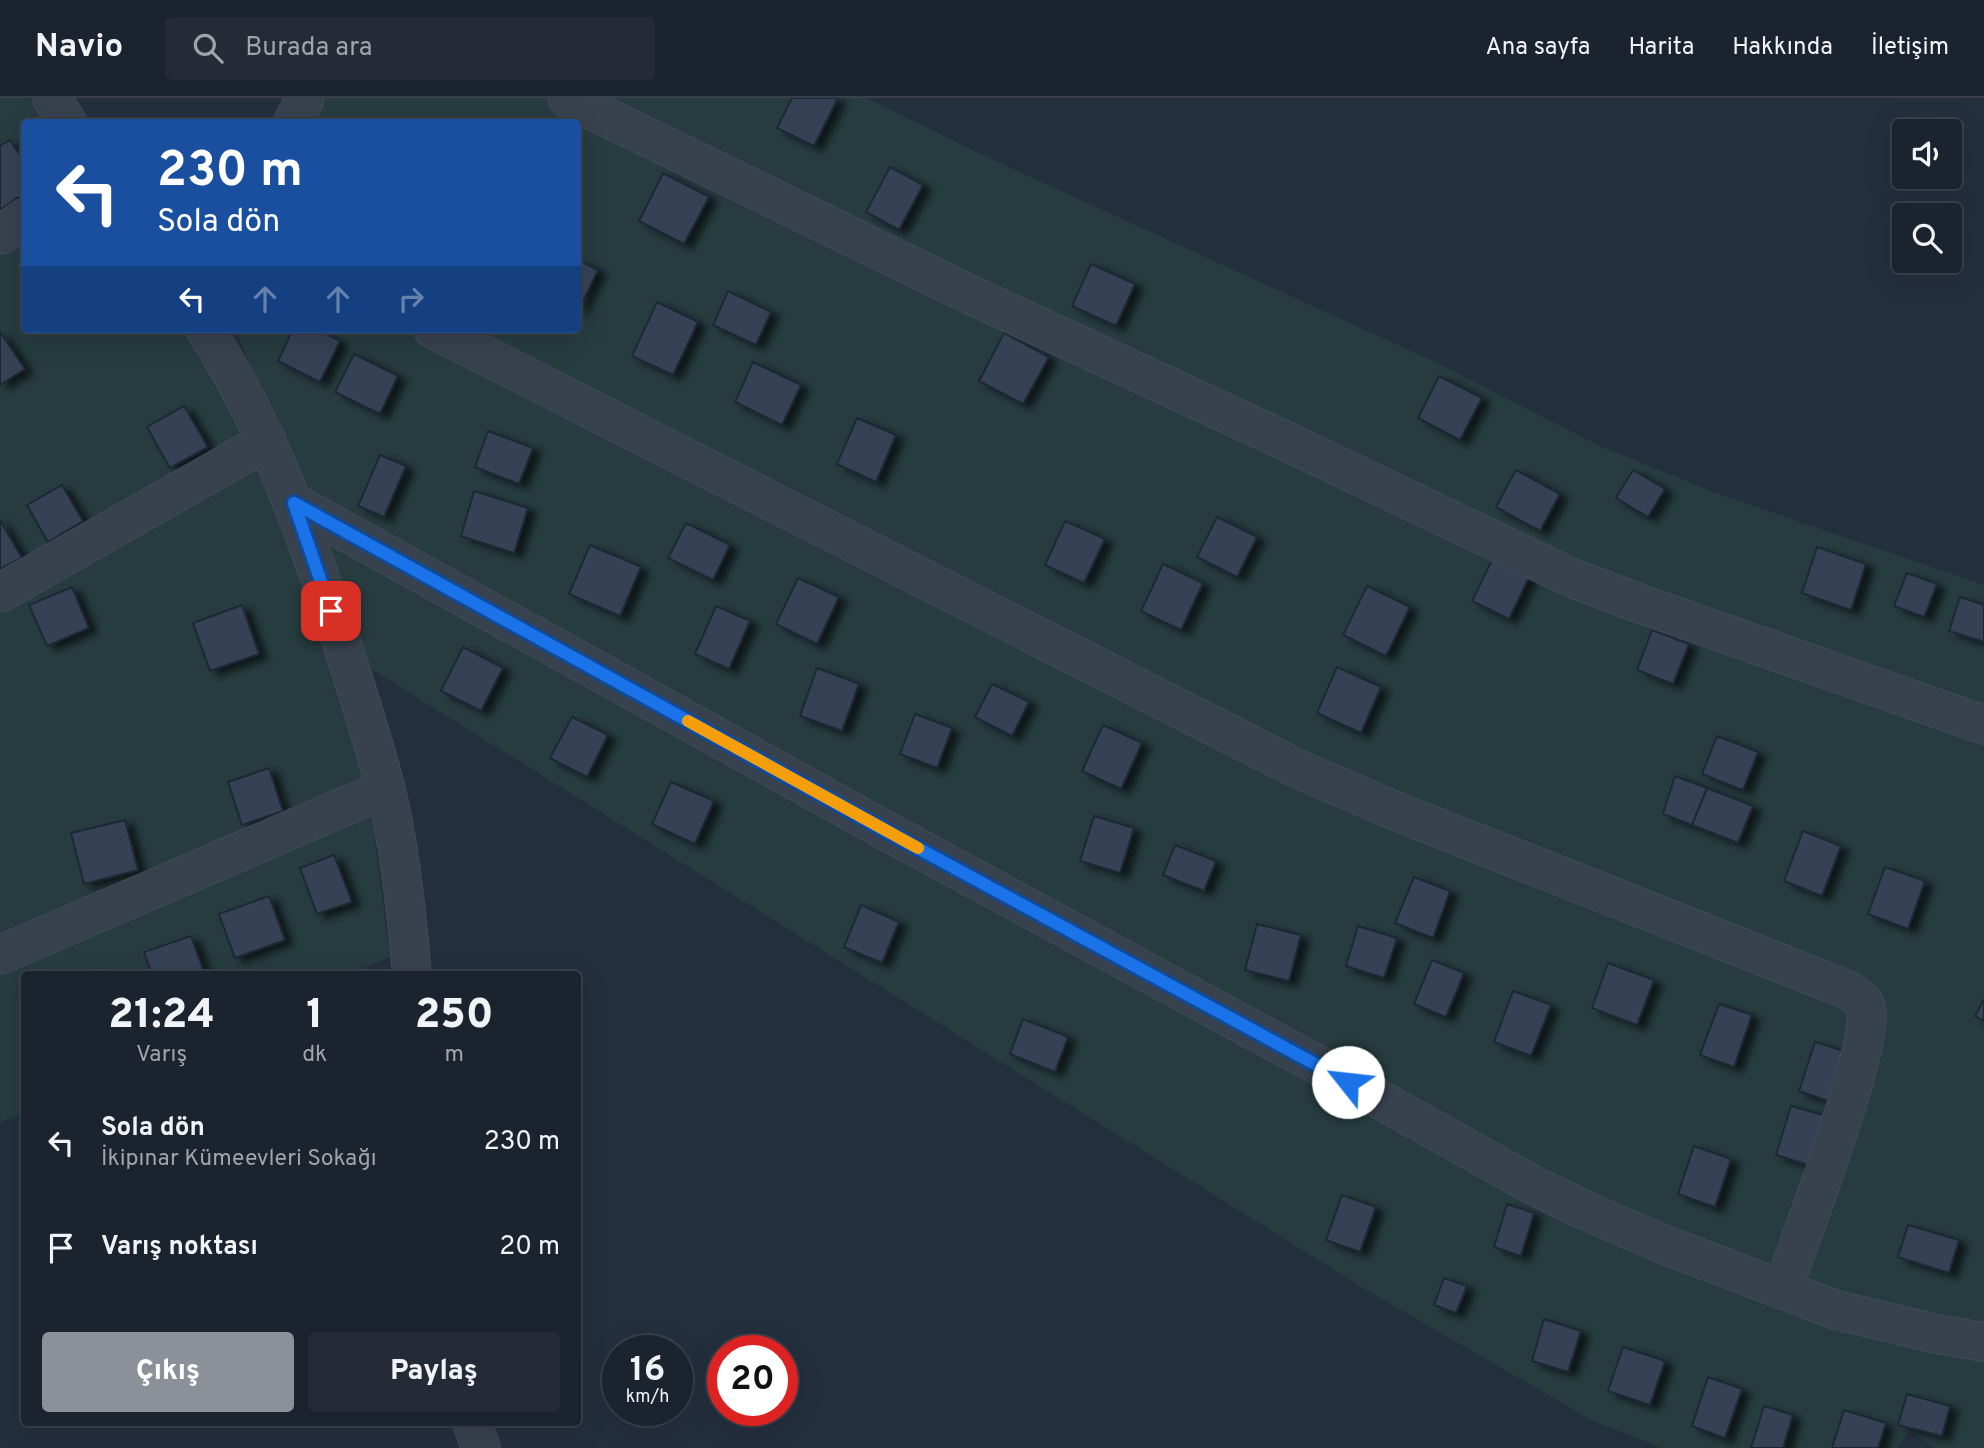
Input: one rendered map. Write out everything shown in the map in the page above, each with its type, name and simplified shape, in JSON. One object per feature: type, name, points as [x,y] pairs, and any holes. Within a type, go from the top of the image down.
[{"type":"street","points":[[52,98],[65,119]]},
{"type":"street","points":[[294,119],[305,98]]},
{"type":"street","points":[[567,98],[971,295],[1570,577],[1984,726]]},
{"type":"street","points":[[0,235],[21,220]]},
{"type":"street","points":[[208,333],[232,370],[294,503],[352,676],[385,789],[409,930],[412,971]]},
{"type":"street","points":[[441,333],[1298,769],[1398,812],[1848,990],[1860,998],[1867,1009],[1867,1023],[1856,1074],[1783,1288]]},
{"type":"street","points":[[0,593],[267,441]]},
{"type":"street","points":[[294,503],[1532,1185],[1665,1245],[1836,1310],[1937,1334],[1984,1342]]},
{"type":"street","points":[[0,955],[385,789]]},
{"type":"street","points":[[473,1426],[481,1448]]},
{"type":"green space","points":[[0,98],[30,98],[42,119],[21,119],[21,333],[187,333],[230,402],[280,520],[357,758],[373,826],[390,957],[357,971],[21,971],[21,1113],[0,1123]]},
{"type":"green space","points":[[323,98],[866,98],[1000,163],[1433,361],[1600,446],[1716,493],[1984,585],[1984,1448],[1936,1448],[1909,1432],[1898,1448],[1662,1448],[1593,1421],[1363,1288],[365,665],[238,333],[581,333],[581,119],[313,119]]},
{"type":"building","points":[[792,98],[838,98],[814,146],[777,128]]},
{"type":"building","points":[[10,140],[21,156],[21,195],[0,210],[0,146]]},
{"type":"building","points":[[890,167],[923,185],[899,230],[866,212]]},
{"type":"building","points":[[663,173],[709,197],[684,244],[639,221]]},
{"type":"building","points":[[581,262],[598,270],[581,306]]},
{"type":"building","points":[[1091,264],[1135,284],[1116,326],[1072,306]]},
{"type":"building","points":[[728,291],[771,312],[756,345],[713,325]]},
{"type":"building","points":[[657,302],[698,322],[673,375],[632,356]]},
{"type":"building","points":[[0,332],[25,369],[0,385]]},
{"type":"building","points":[[291,333],[324,333],[340,341],[320,382],[278,361]]},
{"type":"building","points":[[1004,333],[1049,357],[1023,404],[979,381]]},
{"type":"building","points":[[354,354],[398,376],[380,414],[335,392]]},
{"type":"building","points":[[753,362],[801,385],[782,425],[735,402]]},
{"type":"building","points":[[1439,376],[1482,398],[1460,440],[1418,418]]},
{"type":"building","points":[[184,406],[208,447],[170,468],[147,427]]},
{"type":"building","points":[[857,418],[896,435],[876,482],[837,464]]},
{"type":"building","points":[[488,431],[533,448],[519,484],[475,467]]},
{"type":"building","points":[[380,455],[406,466],[384,517],[358,506]]},
{"type":"building","points":[[1516,470],[1560,494],[1540,531],[1496,507]]},
{"type":"building","points":[[1633,470],[1665,489],[1648,517],[1616,498]]},
{"type":"building","points":[[62,485],[83,521],[48,542],[27,505]]},
{"type":"building","points":[[474,491],[528,508],[514,553],[461,536]]},
{"type":"building","points":[[1217,517],[1257,537],[1237,577],[1197,557]]},
{"type":"building","points":[[0,520],[22,558],[0,569]]},
{"type":"building","points":[[1065,521],[1105,539],[1084,583],[1045,565]]},
{"type":"building","points":[[686,523],[730,545],[713,580],[668,558]]},
{"type":"building","points":[[590,545],[641,567],[620,616],[569,594]]},
{"type":"building","points":[[1817,547],[1866,564],[1851,610],[1802,593]]},
{"type":"building","points":[[1493,558],[1530,575],[1509,619],[1472,601]]},
{"type":"building","points":[[1163,564],[1203,583],[1181,630],[1141,611]]},
{"type":"building","points":[[1907,573],[1937,584],[1924,617],[1894,606]]},
{"type":"building","points":[[798,578],[839,597],[817,644],[776,624]]},
{"type":"building","points":[[1367,586],[1410,607],[1386,656],[1343,635]]},
{"type":"building","points":[[72,587],[89,628],[47,646],[29,605]]},
{"type":"building","points":[[1960,597],[1984,605],[1984,642],[1949,631]]},
{"type":"building","points":[[242,605],[259,654],[210,671],[193,623]]},
{"type":"building","points":[[716,606],[750,621],[729,669],[695,654]]},
{"type":"building","points":[[1652,630],[1689,644],[1673,684],[1637,670]]},
{"type":"building","points":[[463,647],[503,668],[481,711],[441,691]]},
{"type":"building","points":[[1337,667],[1381,687],[1361,733],[1317,713]]},
{"type":"building","points":[[817,668],[859,684],[842,731],[800,716]]},
{"type":"building","points":[[992,684],[1029,702],[1012,736],[975,717]]},
{"type":"building","points":[[915,714],[952,728],[937,768],[900,754]]},
{"type":"building","points":[[572,717],[608,735],[587,777],[550,758]]},
{"type":"building","points":[[1103,725],[1142,743],[1121,789],[1082,771]]},
{"type":"building","points":[[1717,736],[1758,752],[1743,790],[1702,774]]},
{"type":"building","points":[[269,768],[283,811],[242,825],[228,782]]},
{"type":"building","points":[[1675,776],[1707,788],[1692,825],[1663,814]]},
{"type":"building","points":[[671,782],[714,801],[695,844],[652,824]]},
{"type":"building","points":[[1707,788],[1753,806],[1738,843],[1692,825]]},
{"type":"building","points":[[1094,816],[1134,828],[1120,873],[1080,861]]},
{"type":"building","points":[[125,820],[138,870],[84,884],[71,833]]},
{"type":"building","points":[[1803,831],[1841,846],[1822,896],[1784,881]]},
{"type":"building","points":[[1175,845],[1216,861],[1204,891],[1163,875]]},
{"type":"building","points":[[334,855],[352,902],[317,914],[300,868]]},
{"type":"building","points":[[1885,867],[1925,881],[1908,929],[1868,914]]},
{"type":"building","points":[[1414,877],[1450,891],[1433,938],[1395,923]]},
{"type":"building","points":[[269,896],[285,940],[235,958],[219,914]]},
{"type":"building","points":[[861,905],[899,922],[882,963],[844,947]]},
{"type":"building","points":[[1257,924],[1301,935],[1289,981],[1245,970]]},
{"type":"building","points":[[1358,926],[1397,938],[1384,978],[1346,966]]},
{"type":"building","points":[[191,936],[204,971],[151,971],[144,952]]},
{"type":"building","points":[[1432,960],[1464,973],[1446,1017],[1414,1004]]},
{"type":"building","points":[[1608,963],[1654,980],[1637,1025],[1592,1008]]},
{"type":"building","points":[[1513,991],[1551,1005],[1531,1056],[1494,1042]]},
{"type":"building","points":[[1984,999],[1984,1021],[1975,1016]]},
{"type":"building","points":[[1719,1004],[1752,1015],[1734,1067],[1700,1055]]},
{"type":"building","points":[[1023,1019],[1068,1037],[1055,1072],[1010,1054]]},
{"type":"building","points":[[1815,1042],[1847,1052],[1831,1102],[1799,1091]]},
{"type":"building","points":[[1791,1106],[1827,1116],[1812,1166],[1776,1155]]},
{"type":"building","points":[[1694,1146],[1731,1159],[1715,1207],[1678,1194]]},
{"type":"building","points":[[1342,1195],[1376,1207],[1360,1252],[1326,1240]]},
{"type":"building","points":[[1507,1204],[1534,1213],[1521,1256],[1494,1247]]},
{"type":"building","points":[[1908,1225],[1959,1240],[1949,1273],[1898,1257]]},
{"type":"building","points":[[1444,1278],[1467,1286],[1456,1313],[1434,1305]]},
{"type":"building","points":[[1544,1319],[1581,1331],[1568,1372],[1532,1361]]},
{"type":"building","points":[[1623,1347],[1665,1361],[1650,1405],[1608,1391]]},
{"type":"building","points":[[1708,1377],[1742,1389],[1725,1438],[1692,1426]]},
{"type":"building","points":[[1907,1394],[1950,1406],[1942,1436],[1898,1425]]},
{"type":"building","points":[[1764,1406],[1793,1415],[1783,1448],[1751,1448]]},
{"type":"building","points":[[1844,1410],[1886,1423],[1878,1448],[1832,1448]]},
{"type":"slow traffic","points":[[688,721],[918,848]]},
{"type":"route","points":[[331,611],[294,503],[892,834],[1348,1082]]}]
